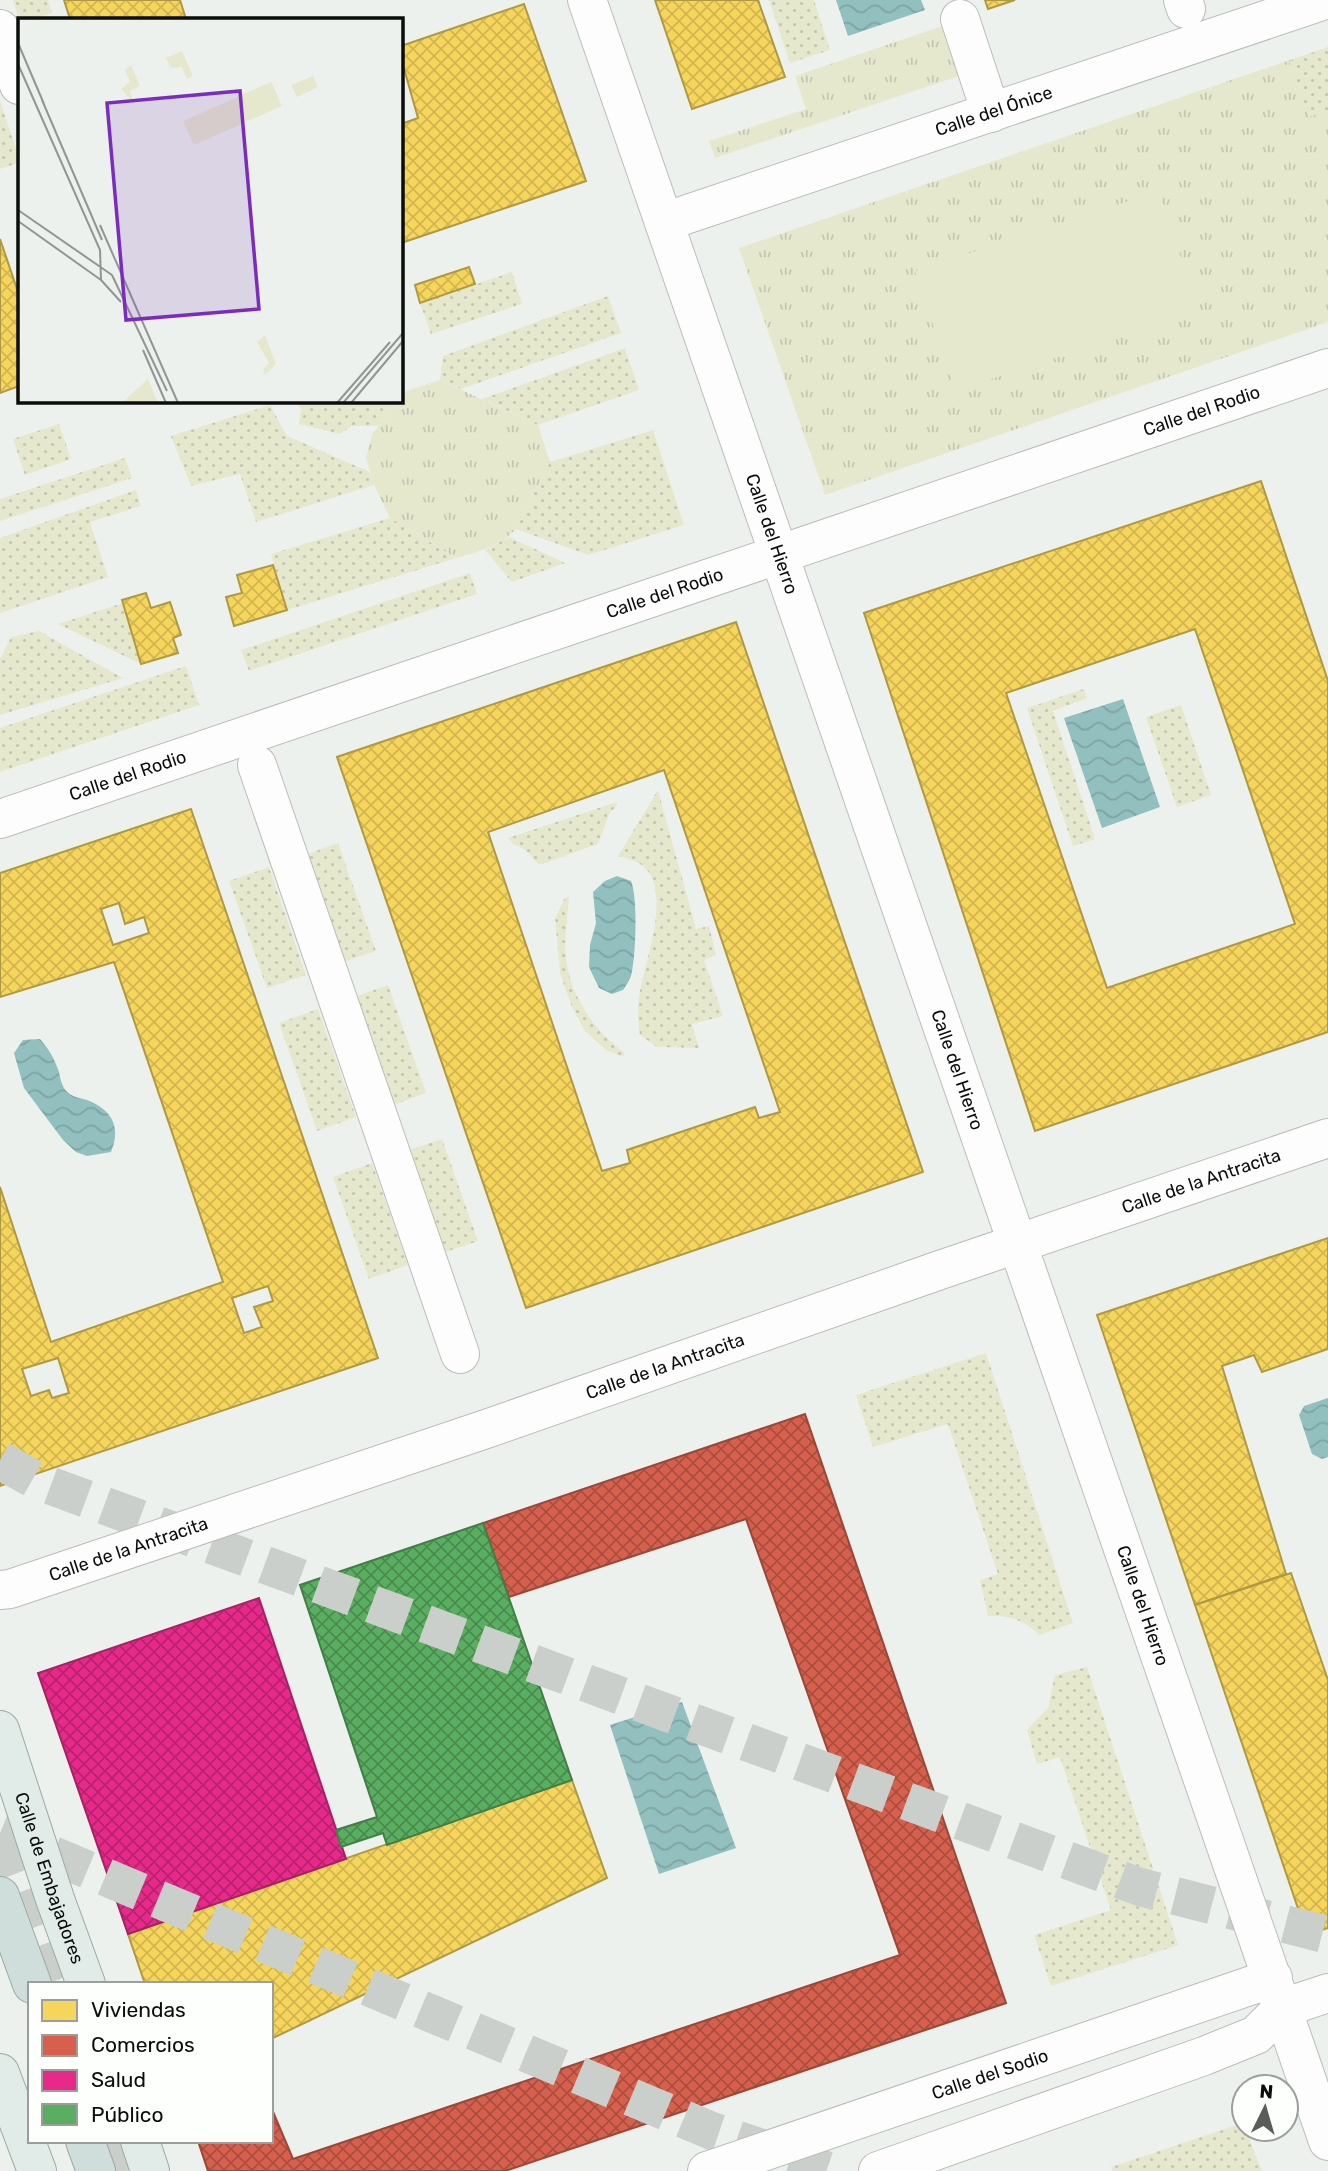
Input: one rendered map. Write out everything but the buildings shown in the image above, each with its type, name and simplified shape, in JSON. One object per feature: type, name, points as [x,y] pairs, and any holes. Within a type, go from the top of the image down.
[{"type":"highway","points":[[0,1896],[31,1982]]},
{"type":"highway","points":[[86,2143],[96,2171]]},
{"type":"main road","name":"Calle de Embajadores","points":[[0,1730],[85,1982]]},
{"type":"main road","points":[[0,1812],[29,1852],[55,1899]]},
{"type":"main road","points":[[0,2073],[37,2171]]},
{"type":"main road","points":[[141,2143],[150,2171]]},
{"type":"street","name":"Calle del Hierro","points":[[587,0],[1328,2141]]},
{"type":"street","name":"Calle del Ónice","points":[[664,222],[1325,0]]},
{"type":"street","points":[[960,19],[991,113]]},
{"type":"street","points":[[0,29],[18,82]]},
{"type":"street","name":"Calle del Rodio","points":[[0,819],[1328,368]]},
{"type":"street","points":[[257,765],[460,1354]]},
{"type":"street","name":"Calle de la Antracita","points":[[0,1590],[10,1589],[473,1434],[1328,1138]]},
{"type":"street","name":"Calle del Sodio","points":[[878,2171],[1191,2061],[1256,2035],[1278,1993]]},
{"type":"street","name":"Calle del Sodio","points":[[707,2171],[1278,1993],[1328,1993]]},
{"type":"green space","points":[[13,0],[48,0],[52,13],[36,18],[18,18]]},
{"type":"green space","points":[[769,0],[814,0],[830,50],[790,63]]},
{"type":"green space","points":[[948,24],[965,74],[715,158],[709,141],[806,109],[795,76]]},
{"type":"green space","points":[[1328,47],[1328,322],[825,495],[739,248]]},
{"type":"green space","points":[[1328,47],[1328,111],[1309,117],[1289,61]]},
{"type":"green space","points":[[0,101],[18,155],[18,163],[0,169]]},
{"type":"green space","points":[[1159,191],[1199,311],[955,391],[915,271]]},
{"type":"green space","points":[[512,272],[522,304],[431,334],[420,303]]},
{"type":"green space","points":[[608,296],[621,333],[461,389],[440,380],[443,356]]},
{"type":"green space","points":[[625,348],[639,390],[538,425],[482,399]]},
{"type":"green space","points":[[440,380],[538,425],[550,462],[516,529],[510,535],[480,551],[456,558],[390,518],[374,485],[366,458],[372,434],[397,402],[402,402],[406,391]]},
{"type":"green space","points":[[296,402],[397,402],[378,426],[352,426],[340,434],[299,424],[301,409]]},
{"type":"green space","points":[[270,405],[287,436],[370,472],[374,485],[256,522],[240,474],[191,486],[171,436]]},
{"type":"green space","points":[[59,424],[71,459],[25,475],[13,439]]},
{"type":"green space","points":[[653,430],[684,525],[588,555],[516,529],[550,462]]},
{"type":"green space","points":[[125,458],[132,478],[0,521],[0,499]]},
{"type":"green space","points":[[136,490],[141,506],[90,522],[108,577],[0,613],[0,538]]},
{"type":"green space","points":[[390,518],[456,558],[287,610],[271,554]]},
{"type":"green space","points":[[509,537],[565,563],[512,582],[485,550]]},
{"type":"green space","points":[[470,573],[477,594],[249,671],[241,650]]},
{"type":"green space","points":[[123,603],[141,664],[58,624]]},
{"type":"green space","points":[[39,631],[123,678],[0,715],[0,659],[11,637]]},
{"type":"green space","points":[[186,666],[199,705],[0,772],[0,728]]},
{"type":"green space","points":[[1084,689],[1087,698],[1053,711],[1095,839],[1073,846],[1027,708]]},
{"type":"green space","points":[[1181,705],[1211,795],[1177,807],[1146,717]]},
{"type":"green space","points":[[658,790],[696,929],[709,926],[716,955],[704,960],[723,1016],[692,1024],[699,1048],[657,1047],[640,1035],[639,997],[654,930],[656,897],[654,883],[647,870],[634,861],[618,856]]},
{"type":"green space","points":[[617,802],[610,812],[598,844],[545,863],[538,864],[524,849],[513,844],[508,838]]},
{"type":"green space","points":[[338,843],[376,951],[340,963],[302,856]]},
{"type":"green space","points":[[269,867],[306,975],[267,988],[229,881]]},
{"type":"green space","points":[[569,896],[566,949],[572,985],[585,1011],[604,1034],[625,1053],[623,1057],[606,1050],[585,1031],[572,1007],[560,973],[555,918],[565,898]]},
{"type":"green space","points":[[388,985],[426,1093],[391,1106],[352,998]]},
{"type":"green space","points":[[318,1009],[356,1117],[317,1131],[279,1023]]},
{"type":"green space","points":[[442,1139],[478,1241],[442,1253],[406,1151]]},
{"type":"green space","points":[[372,1163],[408,1265],[369,1279],[333,1177]]},
{"type":"green space","points":[[986,1353],[1073,1623],[1039,1635],[1016,1620],[1003,1616],[988,1616],[980,1580],[998,1574],[948,1424],[873,1447],[856,1395]]},
{"type":"green space","points":[[1087,1667],[1178,1945],[1051,1986],[1034,1935],[1111,1910],[1060,1757],[1037,1764],[1027,1730],[1048,1708],[1055,1675]]},
{"type":"green space","points":[[1230,2127],[1230,2143],[1251,2143],[1262,2171],[1112,2171],[1111,2167]]},
{"type":"water","points":[[836,0],[921,0],[925,10],[848,36]]},
{"type":"water","points":[[1123,699],[1160,807],[1102,828],[1064,718]]},
{"type":"water","points":[[617,876],[631,881],[635,900],[635,942],[630,978],[623,990],[612,994],[599,988],[589,967],[590,945],[596,923],[593,892],[605,881]]},
{"type":"water","points":[[40,1039],[49,1050],[67,1092],[100,1106],[110,1117],[115,1130],[111,1152],[87,1156],[76,1152],[63,1140],[24,1088],[14,1053],[23,1040]]},
{"type":"water","points":[[1328,1398],[1328,1457],[1322,1459],[1312,1454],[1299,1415],[1304,1406]]},
{"type":"water","points":[[682,1702],[736,1848],[659,1874],[610,1725]]},
{"type":"tunnel","points":[[0,1460],[35,1480],[1140,1887],[1328,1935]]},
{"type":"tunnel","points":[[0,1833],[712,2131],[829,2171]]},
{"type":"tunnel","points":[[0,1839],[54,1982]]},
{"type":"tunnel","points":[[116,2143],[126,2171]]}]
